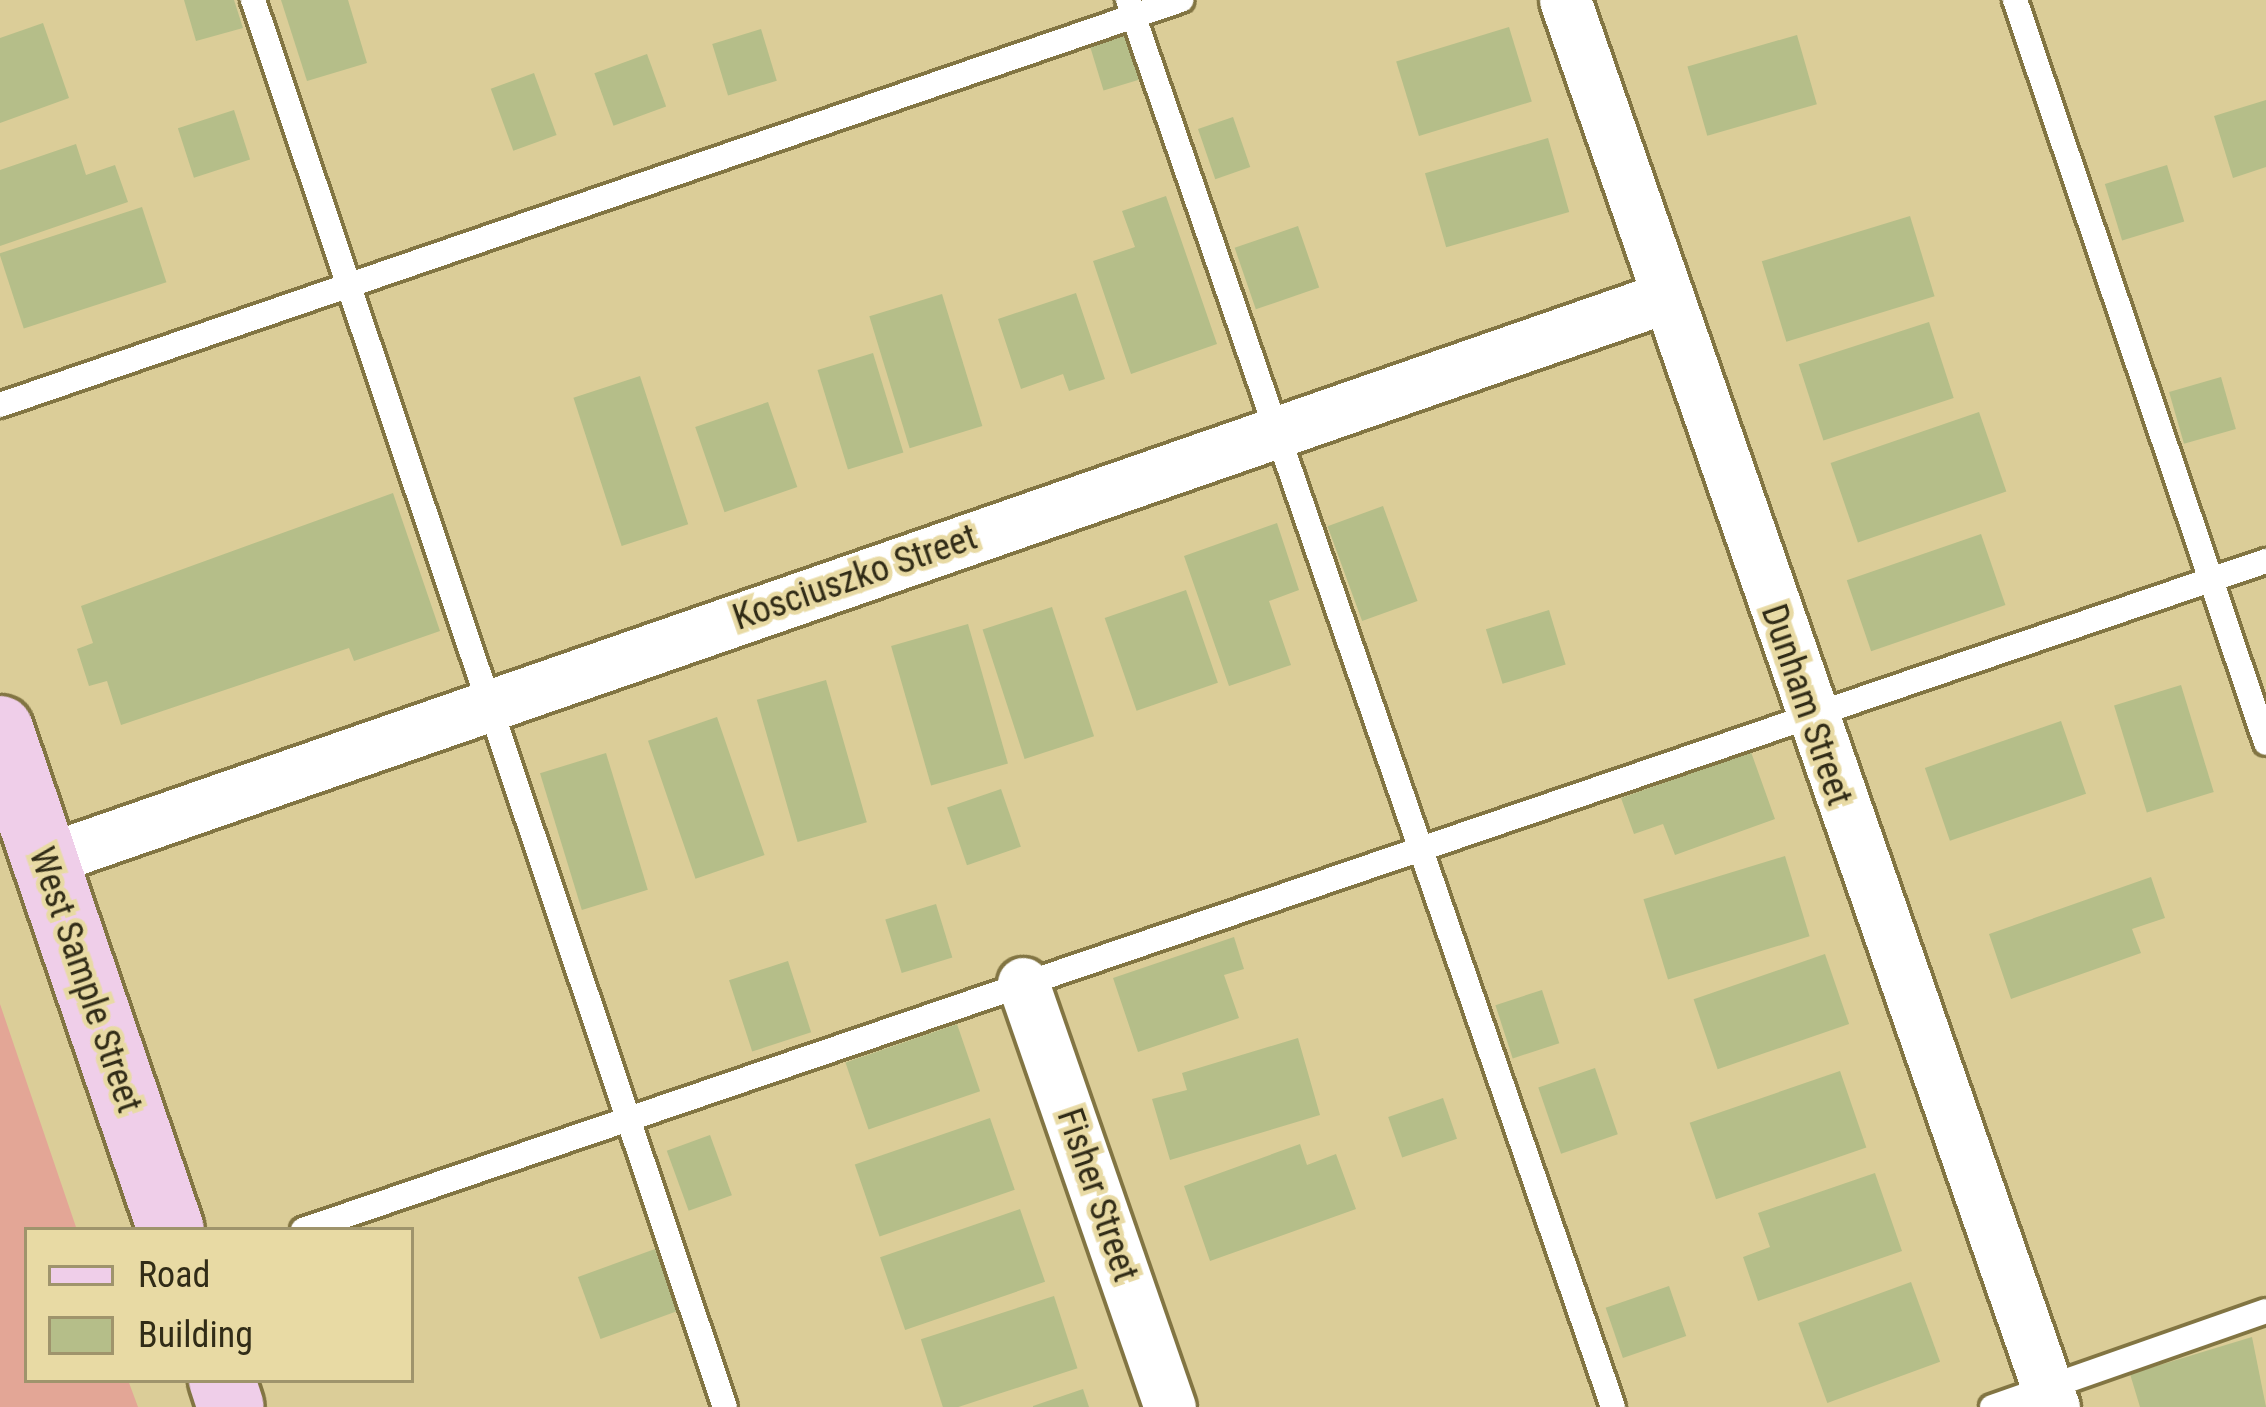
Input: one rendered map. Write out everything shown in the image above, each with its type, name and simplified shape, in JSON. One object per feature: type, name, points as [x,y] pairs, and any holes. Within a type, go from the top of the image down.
[{"type":"main road","name":"West Sample Street","points":[[0,729],[169,1227]]},
{"type":"street","name":"Dunham Street","points":[[1565,0],[1808,716],[2050,1397]]},
{"type":"street","name":"Kosciuszko Street","points":[[45,860],[1666,297]]},
{"type":"street","name":"Fisher Street","points":[[1023,983],[1171,1407]]},
{"type":"lane","points":[[253,0],[725,1407]]},
{"type":"lane","points":[[0,405],[1131,9],[1181,0]]},
{"type":"lane","points":[[2014,0],[2266,743]]},
{"type":"lane","points":[[1131,9],[1613,1407]]},
{"type":"lane","points":[[312,1227],[2266,561]]},
{"type":"lane","points":[[1992,1407],[2050,1397],[2266,1311]]},
{"type":"shaded area","points":[[0,1004],[76,1227],[24,1227],[24,1383],[129,1383],[138,1407],[0,1407]]},
{"type":"building","points":[[184,0],[234,0],[243,28],[196,41]]},
{"type":"building","points":[[281,0],[348,0],[367,63],[307,81]]},
{"type":"building","points":[[43,23],[69,98],[0,123],[0,38]]},
{"type":"building","points":[[1509,27],[1532,102],[1419,136],[1396,61]]},
{"type":"building","points":[[761,29],[777,81],[728,96],[712,44]]},
{"type":"building","points":[[1124,31],[1139,80],[1104,91],[1089,42]]},
{"type":"building","points":[[1797,35],[1817,104],[1707,136],[1687,66]]},
{"type":"building","points":[[647,54],[666,107],[614,126],[594,73]]},
{"type":"building","points":[[534,73],[557,135],[513,151],[491,89]]},
{"type":"building","points":[[2266,100],[2266,167],[2233,178],[2214,116]]},
{"type":"building","points":[[234,110],[250,159],[194,178],[178,128]]},
{"type":"building","points":[[1233,117],[1250,167],[1215,179],[1198,129]]},
{"type":"building","points":[[1548,138],[1569,212],[1446,247],[1425,173]]},
{"type":"building","points":[[76,144],[86,175],[115,165],[128,202],[0,246],[0,170]]},
{"type":"building","points":[[2167,165],[2184,221],[2122,240],[2105,184]]},
{"type":"building","points":[[1166,196],[1217,344],[1131,374],[1093,261],[1135,247],[1122,211]]},
{"type":"building","points":[[142,207],[166,282],[24,328],[0,253]]},
{"type":"building","points":[[1910,216],[1935,296],[1786,342],[1762,261]]},
{"type":"building","points":[[1298,226],[1319,287],[1256,309],[1235,248]]},
{"type":"building","points":[[1076,293],[1105,379],[1069,391],[1063,374],[1021,389],[998,319]]},
{"type":"building","points":[[942,294],[982,426],[910,448],[869,316]]},
{"type":"building","points":[[1929,322],[1954,398],[1823,440],[1799,364]]},
{"type":"building","points":[[873,353],[903,452],[848,469],[818,370]]},
{"type":"building","points":[[640,376],[688,524],[622,546],[573,398]]},
{"type":"building","points":[[2221,377],[2236,429],[2184,444],[2169,392]]},
{"type":"building","points":[[768,402],[797,487],[724,512],[695,427]]},
{"type":"building","points":[[1979,412],[2006,491],[1858,543],[1831,463]]},
{"type":"building","points":[[393,493],[440,631],[354,661],[349,648],[121,725],[107,681],[89,686],[77,649],[93,643],[81,606]]},
{"type":"building","points":[[1383,506],[1418,601],[1362,621],[1328,526]]},
{"type":"building","points":[[1277,523],[1299,590],[1269,601],[1291,665],[1229,686],[1184,556]]},
{"type":"building","points":[[1981,534],[2005,605],[1871,651],[1847,580]]},
{"type":"building","points":[[1186,590],[1218,683],[1137,711],[1105,618]]},
{"type":"building","points":[[1052,607],[1094,736],[1025,759],[983,630]]},
{"type":"building","points":[[1549,610],[1566,665],[1503,684],[1486,629]]},
{"type":"building","points":[[968,624],[1008,763],[931,785],[891,646]]},
{"type":"building","points":[[826,680],[867,822],[798,842],[757,700]]},
{"type":"building","points":[[2181,685],[2214,792],[2147,813],[2114,705]]},
{"type":"building","points":[[717,717],[765,855],[696,879],[648,741]]},
{"type":"building","points":[[2061,721],[2086,794],[1950,841],[1925,768]]},
{"type":"building","points":[[1751,752],[1775,819],[1675,855],[1663,824],[1634,834],[1621,798]]},
{"type":"building","points":[[606,753],[648,890],[582,910],[540,773]]},
{"type":"building","points":[[1001,789],[1021,847],[967,865],[947,808]]},
{"type":"building","points":[[1785,856],[1810,936],[1668,980],[1643,899]]},
{"type":"building","points":[[2151,877],[2165,918],[2132,929],[2141,953],[2011,999],[1989,934]]},
{"type":"building","points":[[936,904],[952,958],[902,973],[885,919]]},
{"type":"building","points":[[1234,937],[1244,969],[1224,975],[1239,1018],[1138,1052],[1113,978]]},
{"type":"building","points":[[1825,954],[1849,1024],[1718,1069],[1694,999]]},
{"type":"building","points":[[788,961],[811,1032],[752,1051],[729,980]]},
{"type":"building","points":[[1542,990],[1559,1043],[1513,1058],[1495,1005]]},
{"type":"building","points":[[957,1024],[980,1091],[869,1130],[845,1062]]},
{"type":"building","points":[[1298,1038],[1320,1115],[1170,1160],[1152,1099],[1187,1090],[1182,1073]]},
{"type":"building","points":[[1595,1068],[1618,1134],[1561,1154],[1538,1088]]},
{"type":"building","points":[[1840,1071],[1866,1148],[1716,1199],[1690,1123]]},
{"type":"building","points":[[1443,1098],[1457,1139],[1402,1158],[1388,1117]]},
{"type":"building","points":[[990,1118],[1015,1190],[880,1236],[855,1165]]},
{"type":"building","points":[[710,1135],[732,1195],[689,1211],[667,1151]]},
{"type":"building","points":[[1300,1144],[1307,1165],[1336,1154],[1356,1209],[1210,1261],[1184,1186]]},
{"type":"building","points":[[1875,1173],[1902,1251],[1758,1301],[1743,1257],[1770,1247],[1758,1213]]},
{"type":"building","points":[[1020,1209],[1045,1282],[905,1330],[880,1257]]},
{"type":"building","points":[[655,1249],[678,1311],[601,1339],[578,1277]]},
{"type":"building","points":[[1911,1282],[1940,1362],[1827,1403],[1798,1323]]},
{"type":"building","points":[[1669,1286],[1686,1336],[1623,1358],[1606,1308]]},
{"type":"building","points":[[1054,1296],[1077,1368],[958,1407],[943,1407],[921,1339]]},
{"type":"building","points":[[2252,1337],[2266,1407],[2140,1407],[2130,1374]]},
{"type":"building","points":[[1083,1389],[1089,1407],[1033,1407],[1033,1406]]}]
